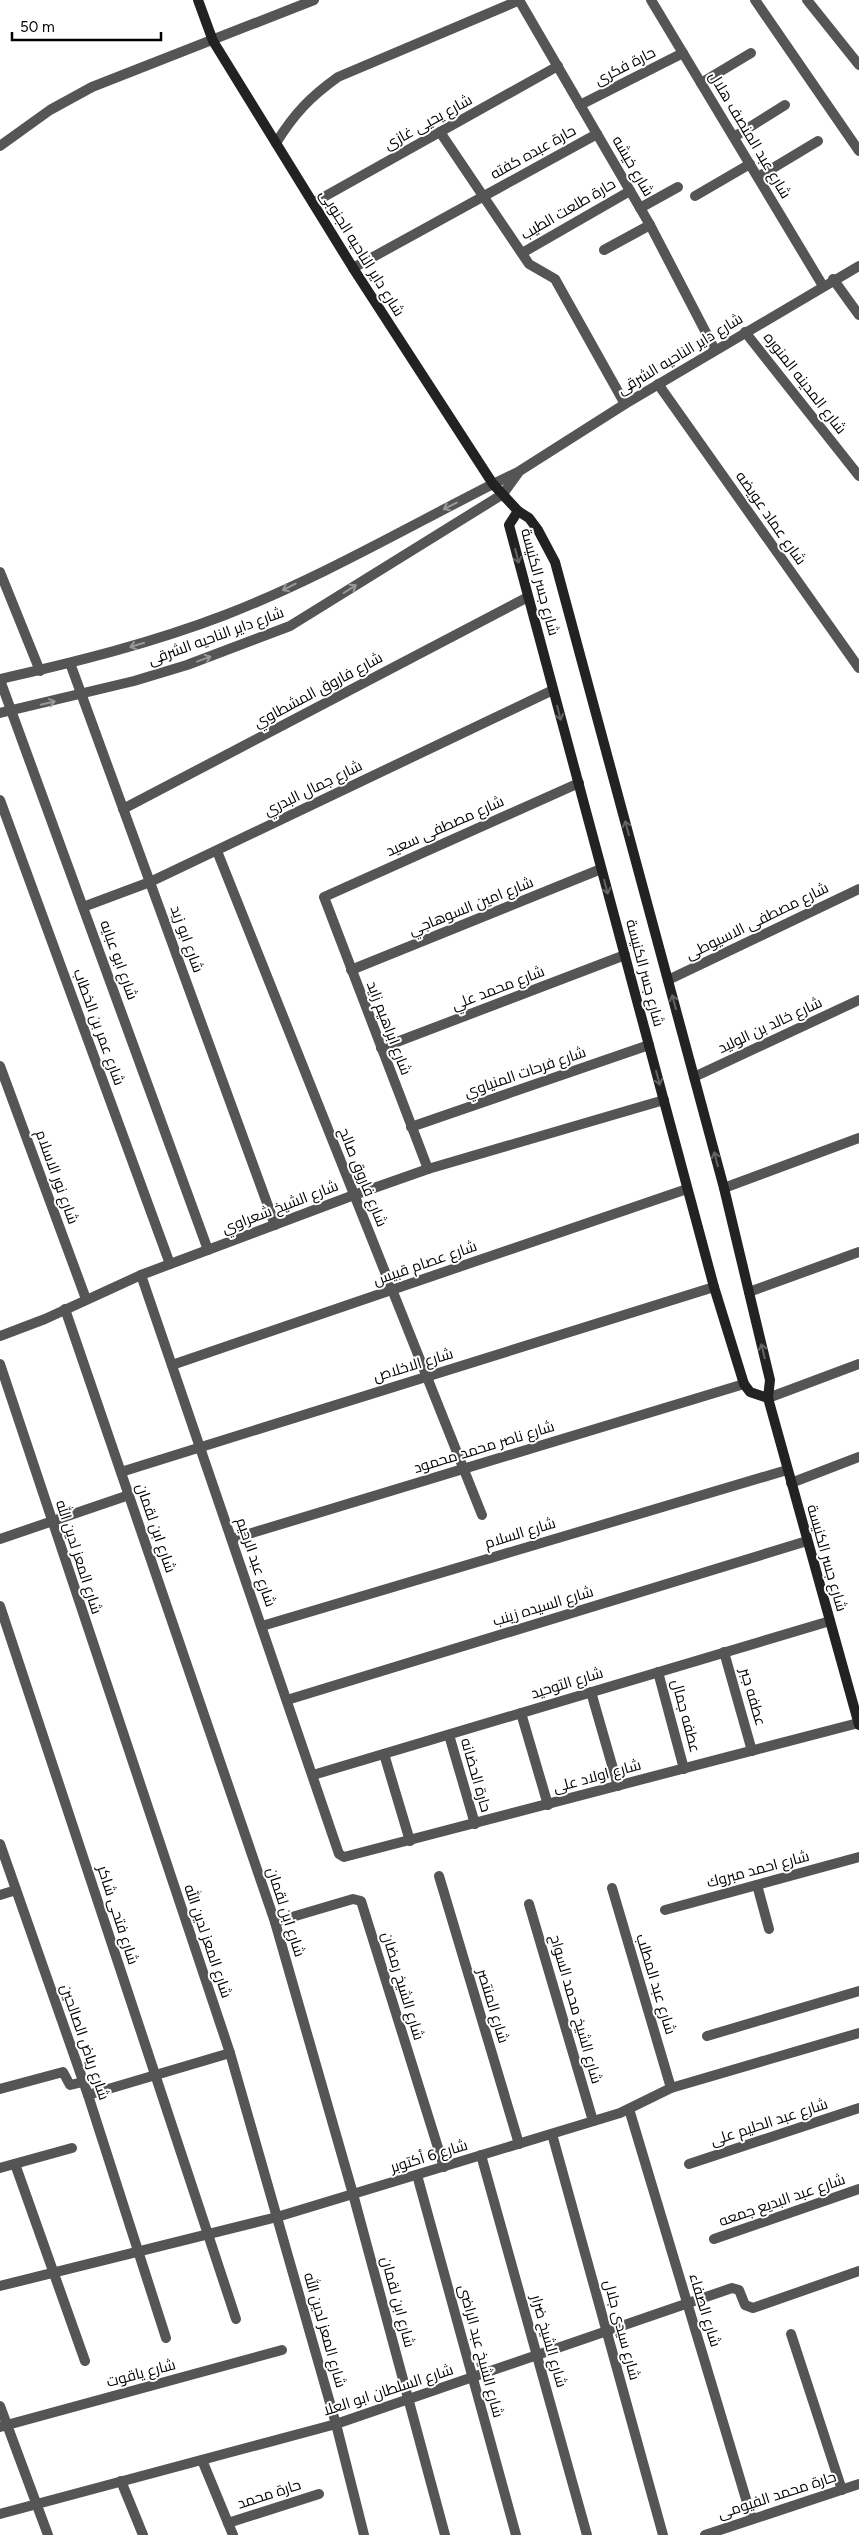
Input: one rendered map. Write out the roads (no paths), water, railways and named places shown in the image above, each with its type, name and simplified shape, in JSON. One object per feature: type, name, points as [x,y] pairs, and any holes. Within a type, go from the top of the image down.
[{"type":"main road","name":"شارع داير الناحيه الجنوبى","points":[[198,0],[213,41],[353,268],[493,484],[518,512]]},
{"type":"main road","name":"شارع جسر الكنيسة","points":[[744,1384],[714,1287],[509,525],[518,512],[529,518],[538,530],[555,562],[724,1188],[770,1380],[768,1398],[859,1724]]},
{"type":"main road","points":[[744,1384],[750,1392],[768,1398]]},
{"type":"street","points":[[0,146],[50,110],[92,87],[314,0]]},
{"type":"street","points":[[276,143],[292,117],[302,106],[313,95],[338,77],[519,0]]},
{"type":"street","name":"شارع خيشه","points":[[519,0],[650,225],[715,350]]},
{"type":"street","name":"شارع عبد المنصف هلال","points":[[651,0],[824,286]]},
{"type":"street","points":[[755,0],[859,151]]},
{"type":"street","points":[[808,0],[859,66]]},
{"type":"street","name":"حارة فكرى","points":[[580,105],[683,53]]},
{"type":"street","points":[[701,82],[751,53]]},
{"type":"street","name":"شارع يحيى غازى","points":[[313,203],[558,66]]},
{"type":"street","points":[[734,137],[785,105]]},
{"type":"street","points":[[440,132],[534,269],[555,280],[625,404]]},
{"type":"street","name":"حارة عبده كفته","points":[[353,268],[597,134]]},
{"type":"street","points":[[758,177],[818,141]]},
{"type":"street","points":[[695,196],[750,164]]},
{"type":"street","points":[[640,208],[678,187]]},
{"type":"street","name":"حارة طلعت الطيب","points":[[522,253],[630,191]]},
{"type":"street","points":[[604,250],[650,225]]},
{"type":"street","name":"شارع داير الناحيه الشرقى","points":[[0,680],[70,663],[175,633],[276,593],[518,472],[658,384],[859,266]]},
{"type":"street","points":[[833,280],[859,315]]},
{"type":"street","name":"شارع المدينه المنوره","points":[[746,332],[859,476]]},
{"type":"street","name":"شارع عماد عويضه","points":[[658,384],[859,668]]},
{"type":"street","name":"شارع داير الناحيه الشرقى","points":[[0,713],[81,696],[187,665],[290,626],[502,494],[518,472]]},
{"type":"street","points":[[0,572],[40,671]]},
{"type":"street","name":"شارع فاروق المشطاوي","points":[[123,809],[528,597]]},
{"type":"street","name":"شارع ابو زيد","points":[[70,663],[275,1224]]},
{"type":"street","name":"شارع ابو عبايه","points":[[0,680],[208,1250]]},
{"type":"street","name":"شارع جمال البدري","points":[[84,907],[150,882],[217,851],[553,690]]},
{"type":"street","name":"شارع مصطفى سعيد","points":[[324,897],[579,784]]},
{"type":"street","name":"شارع عمر بن الخطاب","points":[[0,800],[170,1264]]},
{"type":"street","name":"شارع فاروق صالح","points":[[217,851],[482,1515]]},
{"type":"street","name":"شارع امين السوهاجي","points":[[351,970],[602,869]]},
{"type":"street","name":"شارع مصطفى الاسيوطى","points":[[668,980],[859,888]]},
{"type":"street","name":"شارع ابراهيم زايد","points":[[324,897],[428,1170]]},
{"type":"street","name":"شارع محمد علي","points":[[381,1048],[625,956]]},
{"type":"street","name":"شارع خالد بن الوليد","points":[[694,1077],[859,1000]]},
{"type":"street","name":"شارع فرحات المنياوي","points":[[412,1127],[649,1045]]},
{"type":"street","name":"شارع نور الاسلام","points":[[0,1066],[86,1299]]},
{"type":"street","name":"شارع الشيخ شعراوي","points":[[0,1336],[141,1275],[354,1195],[428,1170],[664,1100]]},
{"type":"street","points":[[724,1188],[859,1138]]},
{"type":"street","name":"شارع عصام قبيس","points":[[172,1365],[687,1188]]},
{"type":"street","points":[[749,1292],[859,1252]]},
{"type":"street","name":"شارع عبد الرحيم","points":[[141,1275],[339,1854],[344,1857]]},
{"type":"street","name":"شارع الاخلاص","points":[[121,1472],[714,1287]]},
{"type":"street","name":"شارع ابن لقمان","points":[[65,1309],[275,1922],[353,2194],[445,2535]]},
{"type":"street","name":"شارع المعز لدين الله","points":[[0,1364],[230,2053],[336,2424],[364,2535]]},
{"type":"street","points":[[768,1398],[859,1364]]},
{"type":"street","name":"شارع ناصر محمد محمود","points":[[232,1539],[744,1384]]},
{"type":"street","points":[[791,1483],[859,1456]]},
{"type":"street","name":"شارع السلام","points":[[262,1626],[787,1470]]},
{"type":"street","points":[[0,1540],[129,1495]]},
{"type":"street","name":"شارع السيده زينب","points":[[287,1700],[807,1541]]},
{"type":"street","name":"شارع فتحى شاكر","points":[[0,1606],[236,2319]]},
{"type":"street","name":"شارع التوحيد","points":[[313,1775],[830,1621]]},
{"type":"street","name":"عطفه جبر","points":[[724,1652],[752,1751]]},
{"type":"street","name":"عطفه جمال","points":[[658,1672],[684,1769]]},
{"type":"street","points":[[591,1692],[618,1786]]},
{"type":"street","points":[[521,1713],[548,1805]]},
{"type":"street","name":"شارع اولاد على","points":[[344,1857],[859,1724]]},
{"type":"street","name":"حارة الحضانه","points":[[449,1734],[474,1824]]},
{"type":"street","points":[[384,1754],[410,1841]]},
{"type":"street","name":"شارع رياض الصالحين","points":[[0,1844],[88,2095],[166,2338]]},
{"type":"street","name":"شارع احمد مبروك","points":[[665,1910],[859,1857]]},
{"type":"street","name":"شارع المنتصر","points":[[439,1876],[519,2144]]},
{"type":"street","points":[[757,1885],[769,1929]]},
{"type":"street","name":"شارع عبد المطلب","points":[[612,1888],[671,2088]]},
{"type":"street","points":[[0,1895],[16,1890]]},
{"type":"street","name":"شارع الشيخ رمضان","points":[[275,1922],[353,1899],[361,1901],[444,2167]]},
{"type":"street","name":"شارع الشيخ محمد السواح","points":[[529,1904],[593,2121]]},
{"type":"street","points":[[707,2036],[859,1991]]},
{"type":"street","name":"شارع 6 أكتوبر","points":[[0,2286],[277,2217],[593,2121],[629,2109],[671,2088],[859,2033]]},
{"type":"street","points":[[88,2095],[230,2053]]},
{"type":"street","points":[[0,2088],[63,2072],[70,2086],[83,2082]]},
{"type":"street","name":"شارع عبد الحليم على","points":[[689,2164],[859,2108]]},
{"type":"street","name":"شارع الصفاء","points":[[629,2109],[752,2520]]},
{"type":"street","name":"شارع سيدى جلال","points":[[552,2134],[664,2535]]},
{"type":"street","points":[[0,2168],[72,2148]]},
{"type":"street","name":"شارع الشيخ ضرار","points":[[481,2156],[587,2535]]},
{"type":"street","points":[[15,2164],[85,2361]]},
{"type":"street","name":"شارع الشيخ عبد الراضى","points":[[417,2175],[516,2535]]},
{"type":"street","name":"شارع عبد البديع جمعه","points":[[714,2239],[859,2189]]},
{"type":"street","name":"شارع السلطان ابو العلا","points":[[0,2514],[336,2424],[734,2288],[741,2292],[745,2305],[753,2308],[859,2271]]},
{"type":"street","points":[[791,2334],[842,2490]]},
{"type":"street","name":"شارع ياقوت","points":[[4,2426],[282,2350]]},
{"type":"street","points":[[0,2406],[4,2426],[48,2535]]},
{"type":"street","points":[[202,2460],[233,2535]]},
{"type":"street","points":[[121,2481],[143,2535]]},
{"type":"street","name":"حارة محمد الفيومى","points":[[705,2535],[724,2532],[752,2520],[859,2484]]},
{"type":"street","name":"حارة محمد","points":[[228,2523],[319,2494]]}]
